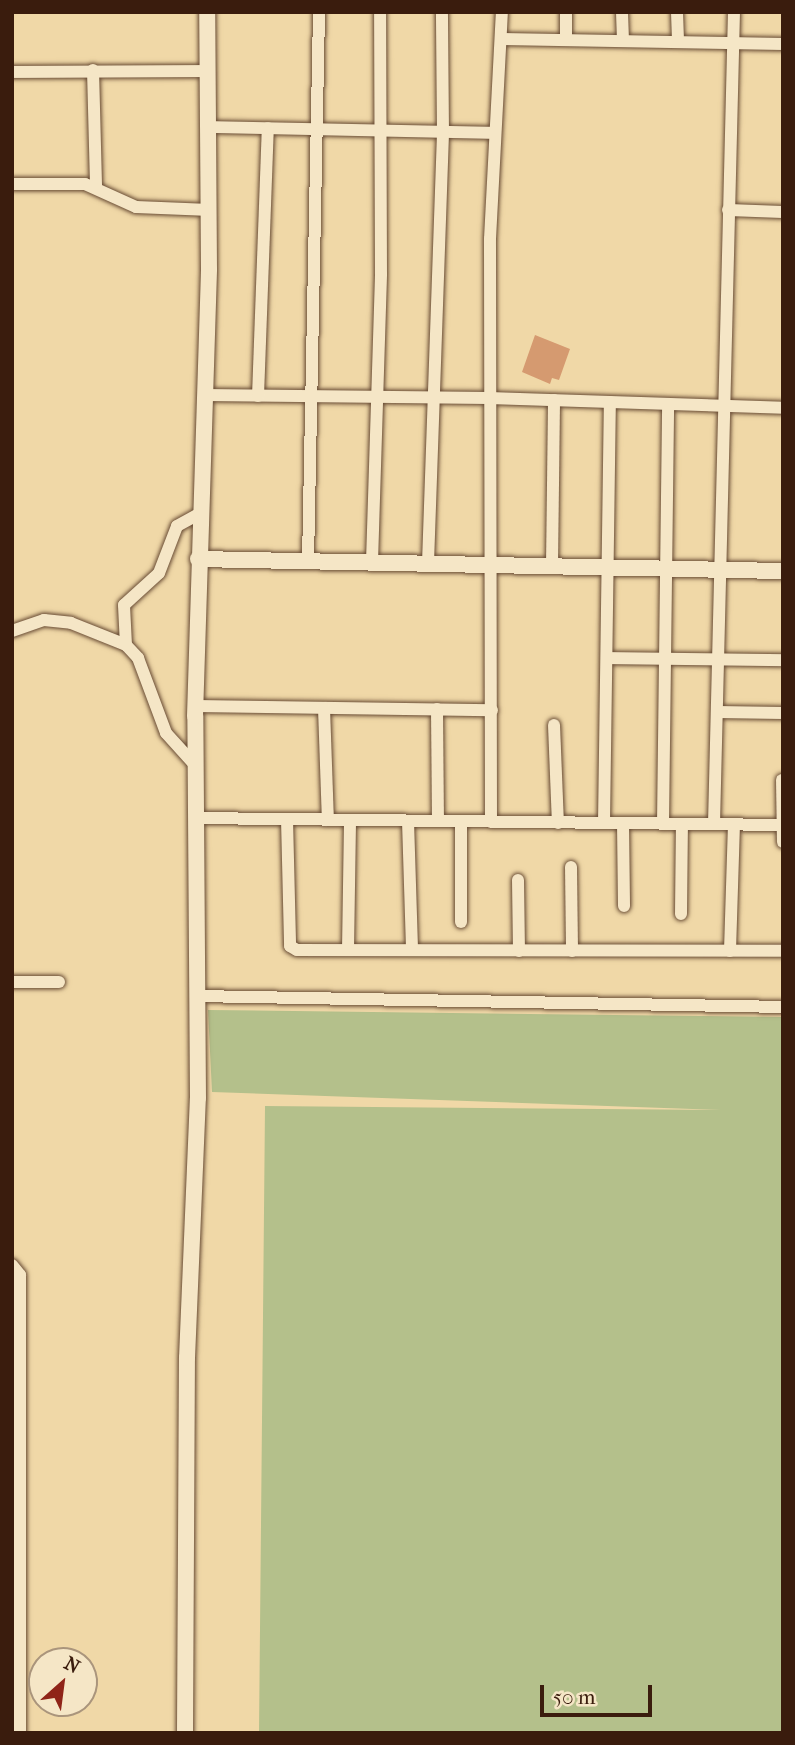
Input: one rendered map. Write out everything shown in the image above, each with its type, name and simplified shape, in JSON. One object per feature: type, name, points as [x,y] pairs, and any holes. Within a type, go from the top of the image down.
[{"type":"street","points":[[185,1733],[187,1358],[198,1098],[195,765],[198,559],[210,210],[207,12]]},
{"type":"street","points":[[309,561],[319,12]]},
{"type":"street","points":[[372,562],[377,397],[380,12]]},
{"type":"street","points":[[428,563],[443,132],[442,12]]},
{"type":"street","points":[[491,822],[493,565],[489,398],[494,133],[502,12]]},
{"type":"street","points":[[566,12],[566,40]]},
{"type":"street","points":[[622,12],[623,41]]},
{"type":"street","points":[[677,12],[678,42]]},
{"type":"street","points":[[714,824],[722,407],[734,12]]},
{"type":"street","points":[[502,40],[783,44]]},
{"type":"street","points":[[93,71],[96,186]]},
{"type":"street","points":[[12,72],[208,71]]},
{"type":"street","points":[[210,127],[494,133]]},
{"type":"street","points":[[258,396],[268,128]]},
{"type":"street","points":[[12,184],[96,186],[120,203],[136,207],[210,210]]},
{"type":"street","points":[[728,210],[783,212]]},
{"type":"street","points":[[204,395],[489,398],[783,408]]},
{"type":"street","points":[[552,566],[554,400]]},
{"type":"street","points":[[604,823],[610,567],[610,402]]},
{"type":"street","points":[[663,824],[669,568],[668,405]]},
{"type":"street","points":[[127,645],[124,605],[159,573],[177,526],[200,513]]},
{"type":"street","points":[[198,559],[783,570]]},
{"type":"street","points":[[12,631],[44,620],[71,623],[127,645],[138,658],[166,733],[195,765]]},
{"type":"street","points":[[608,657],[783,660]]},
{"type":"street","points":[[196,706],[492,710]]},
{"type":"street","points":[[324,708],[328,820]]},
{"type":"street","points":[[437,709],[438,821]]},
{"type":"street","points":[[716,712],[783,713]]},
{"type":"street","points":[[554,725],[558,822]]},
{"type":"street","points":[[782,780],[783,842]]},
{"type":"street","points":[[195,818],[783,825]]},
{"type":"street","points":[[287,819],[290,946],[348,950],[783,951]]},
{"type":"street","points":[[348,950],[351,820]]},
{"type":"street","points":[[408,821],[412,950]]},
{"type":"street","points":[[461,821],[461,922]]},
{"type":"street","points":[[623,823],[624,906]]},
{"type":"street","points":[[681,914],[682,824]]},
{"type":"street","points":[[730,951],[734,825]]},
{"type":"street","points":[[571,867],[572,951]]},
{"type":"street","points":[[518,880],[519,951]]},
{"type":"street","points":[[12,982],[59,982]]},
{"type":"street","points":[[196,996],[783,1007]]},
{"type":"street","points":[[12,1265],[20,1275],[16,1411],[16,1689],[20,1733]]},
{"type":"green space","points":[[208,1010],[783,1017],[783,1733],[259,1733],[265,1106],[721,1110],[212,1092]]},
{"type":"building","points":[[535,335],[570,349],[559,380],[552,378],[550,384],[522,372]]}]
